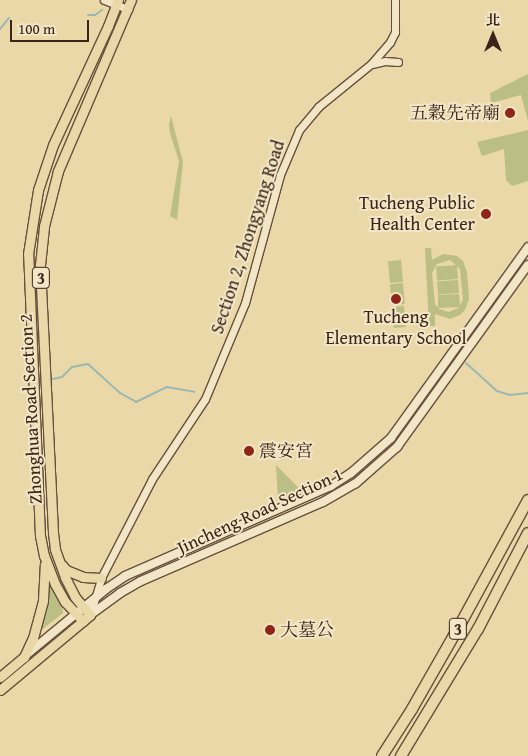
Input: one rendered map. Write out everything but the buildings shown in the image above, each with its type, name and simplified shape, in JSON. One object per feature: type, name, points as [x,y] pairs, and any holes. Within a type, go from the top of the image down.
[{"type":"highway","name":"3","points":[[382,756],[462,623],[528,500]]},
{"type":"highway","name":"3","points":[[401,756],[478,629],[528,533]]},
{"type":"main road","name":"Zhonghua Road Section 2","points":[[44,556],[39,527],[33,413],[29,245],[38,190],[53,145],[117,2]]},
{"type":"main road","name":"Zhonghua Road Section 2","points":[[60,563],[53,532],[49,470],[40,265],[44,226],[51,193],[66,148],[129,5]]},
{"type":"main road","name":"Jincheng Road Section 1","points":[[24,657],[94,598],[125,576],[331,486],[350,473],[391,438],[528,247]]},
{"type":"main road","name":"Jincheng Road Section 1","points":[[90,615],[120,593],[141,581],[323,502],[356,483],[397,447],[528,265]]},
{"type":"main road","name":"3","points":[[44,556],[60,593],[82,621]]},
{"type":"main road","name":"3","points":[[0,677],[24,657],[39,621],[45,580],[44,556]]},
{"type":"main road","name":"3","points":[[60,563],[70,587],[90,615]]},
{"type":"main road","points":[[60,563],[66,570],[83,578],[101,578]]},
{"type":"main road","points":[[0,690],[90,615]]},
{"type":"street","points":[[104,0],[129,5]]},
{"type":"street","name":"Section 2, Zhongyang Road","points":[[90,615],[101,578],[152,480],[204,399],[245,303],[280,175],[299,130],[318,107],[372,64],[390,42],[395,32],[395,0]]},
{"type":"street","points":[[372,64],[385,61],[398,62]]},
{"type":"green space","points":[[528,74],[528,121],[521,95],[491,103],[490,93]]},
{"type":"green space","points":[[171,116],[183,162],[177,220],[170,216],[179,161],[170,133],[169,124]]},
{"type":"green space","points":[[528,130],[528,181],[512,186],[506,180],[504,149],[482,156],[477,142]]},
{"type":"green space","points":[[425,248],[431,248],[432,260],[443,254],[457,256],[463,261],[467,272],[469,299],[465,310],[460,315],[450,319],[435,314],[435,326],[429,326]],"holes":[[[450,260],[460,269],[463,299],[460,306],[459,294],[438,295],[438,308],[435,304],[432,273],[437,264]],[[460,307],[449,312],[438,308]]]},
{"type":"green space","points":[[401,260],[403,282],[390,283],[388,261]]},
{"type":"green space","points":[[457,265],[458,279],[437,280],[436,266]]},
{"type":"green space","points":[[458,280],[459,293],[438,294],[437,281]]},
{"type":"green space","points":[[403,283],[405,304],[392,305],[390,284]]},
{"type":"green space","points":[[404,306],[406,327],[394,328],[392,307]]},
{"type":"green space","points":[[276,465],[300,489],[299,493],[283,501],[278,499]]},
{"type":"green space","points":[[49,584],[63,613],[40,631]]},
{"type":"waterway","points":[[88,15],[95,15],[102,10]]},
{"type":"waterway","points":[[0,29],[9,18]]},
{"type":"waterway","points":[[466,363],[497,391],[510,395],[528,393]]},
{"type":"waterway","points":[[53,379],[62,377],[72,367],[88,364],[120,393],[136,402],[167,387],[195,392]]},
{"type":"place","name":"五穀先帝廟","points":[[510,113]]},
{"type":"place","name":"Tucheng Public Health Center","points":[[486,214]]},
{"type":"place","name":"Tucheng Elementary School","points":[[396,299]]},
{"type":"place","name":"震安宮","points":[[249,451]]},
{"type":"place","name":"大墓公","points":[[270,630]]}]
